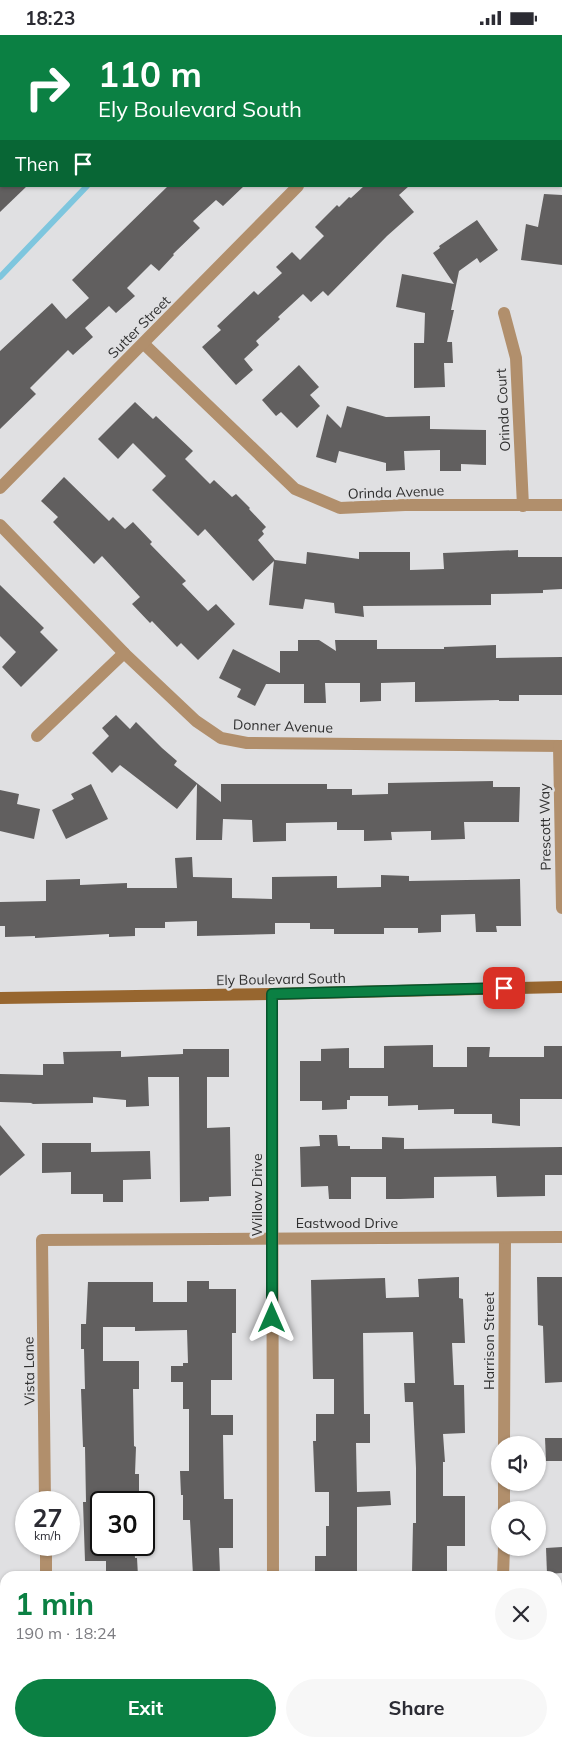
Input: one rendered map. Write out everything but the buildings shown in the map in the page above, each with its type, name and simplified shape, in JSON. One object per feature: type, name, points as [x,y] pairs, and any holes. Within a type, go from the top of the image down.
[{"type":"main road","name":"Ely Boulevard South","points":[[0,998],[562,987]]},
{"type":"street","name":"Sutter Street","points":[[0,489],[297,187]]},
{"type":"street","name":"Orinda Court","points":[[504,313],[516,358],[523,506]]},
{"type":"street","name":"Orinda Avenue","points":[[144,344],[295,489],[340,508],[405,505],[562,505]]},
{"type":"street","name":"Donner Avenue","points":[[0,525],[124,653],[196,721],[220,738],[247,743],[560,746]]},
{"type":"street","points":[[36,736],[124,653]]},
{"type":"street","name":"Prescott Way","points":[[560,746],[562,908]]},
{"type":"street","name":"Willow Drive","points":[[272,994],[273,1571]]},
{"type":"street","name":"Eastwood Drive","points":[[42,1240],[562,1237]]},
{"type":"street","name":"Harrison Street","points":[[504,1436],[505,1238]]},
{"type":"street","name":"Vista Lane","points":[[42,1240],[45,1491]]},
{"type":"street","points":[[46,1556],[46,1571]]},
{"type":"street","points":[[503,1571],[504,1556]]},
{"type":"waterway","points":[[0,277],[86,187]]},
{"type":"route","points":[[272,1318],[272,994],[504,988]]}]
